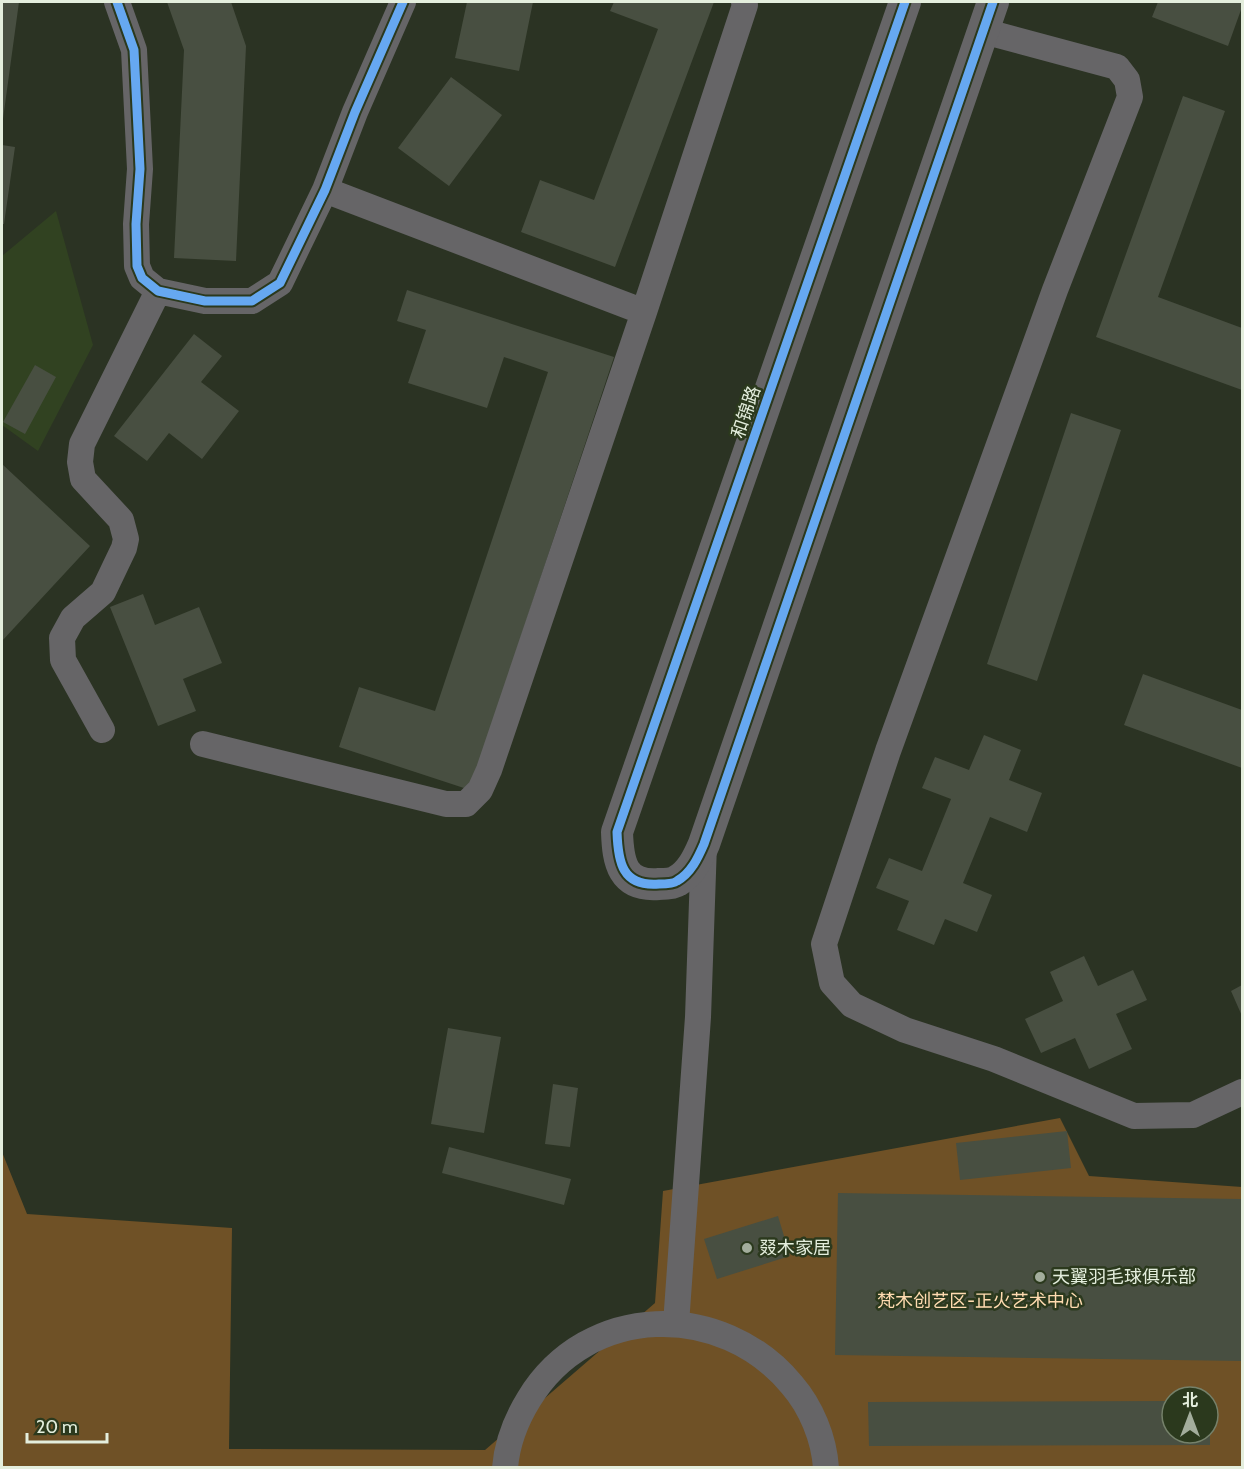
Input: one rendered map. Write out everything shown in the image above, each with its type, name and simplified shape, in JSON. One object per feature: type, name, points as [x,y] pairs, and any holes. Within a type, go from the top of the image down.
[{"type":"street","points":[[117,2],[134,50],[140,170],[136,224],[137,266],[142,278],[158,291],[205,301],[252,301],[280,283],[325,190],[355,112],[403,2]]},
{"type":"street","points":[[203,744],[447,804],[466,804],[480,790],[489,770],[644,312],[745,5],[744,2]]},
{"type":"street","name":"和锦路","points":[[704,844],[694,866],[676,882],[644,885],[628,876],[618,856],[617,832],[905,2]]},
{"type":"street","points":[[676,1324],[698,1017],[704,844],[993,2]]},
{"type":"street","points":[[983,31],[1118,67],[1127,80],[1130,97],[1026,369],[888,751],[824,944],[832,983],[852,1005],[905,1030],[994,1059],[1134,1116],[1192,1116],[1242,1092]]},
{"type":"street","points":[[325,190],[644,312]]},
{"type":"street","points":[[102,730],[63,660],[62,638],[73,618],[103,592],[124,548],[126,538],[121,520],[83,479],[80,462],[82,444],[158,291]]},
{"type":"street","points":[[505,1467],[512,1433],[522,1410],[535,1389],[571,1354],[615,1331],[640,1325],[676,1324],[716,1331],[740,1341],[762,1355],[781,1372],[798,1392],[811,1414],[820,1438],[826,1467]]},
{"type":"shaded area","points":[[56,211],[93,345],[38,451],[2,425],[2,256]]},
{"type":"green space","name":"梵木创艺区-正火艺术中心","points":[[1060,1118],[1089,1176],[1242,1187],[1242,1467],[2,1467],[2,1152],[27,1214],[232,1228],[229,1449],[485,1450],[655,1303],[663,1191]]},
{"type":"building","points":[[2,2],[19,2],[3,119],[2,119]]},
{"type":"building","points":[[167,2],[231,2],[246,46],[236,261],[174,258],[184,50]]},
{"type":"building","points":[[467,2],[533,2],[519,71],[455,58]]},
{"type":"building","points":[[614,2],[714,2],[615,267],[521,232],[540,180],[594,200],[658,29],[610,11]]},
{"type":"building","points":[[1158,2],[1242,2],[1242,7],[1228,46],[1152,17]]},
{"type":"building","points":[[451,77],[502,115],[449,186],[398,148]]},
{"type":"building","points":[[1183,96],[1225,111],[1158,297],[1242,328],[1242,390],[1096,337]]},
{"type":"building","points":[[2,145],[15,147],[4,224],[2,224]]},
{"type":"building","points":[[407,290],[614,357],[470,790],[339,747],[359,687],[435,711],[548,372],[504,357],[487,408],[408,383],[426,330],[397,321]]},
{"type":"building","points":[[194,334],[222,356],[201,382],[239,411],[202,459],[169,433],[147,461],[114,436]]},
{"type":"building","points":[[35,365],[56,377],[25,434],[3,422]]},
{"type":"building","points":[[1071,413],[1121,430],[1037,681],[987,664]]},
{"type":"building","points":[[2,464],[90,546],[2,641]]},
{"type":"building","points":[[143,594],[155,625],[199,607],[222,663],[183,679],[196,711],[158,726],[110,607]]},
{"type":"building","points":[[1143,674],[1242,710],[1242,768],[1124,725]]},
{"type":"building","points":[[984,735],[1021,750],[1009,780],[1042,793],[1027,832],[990,817],[963,883],[992,895],[977,932],[945,919],[934,945],[897,930],[909,901],[876,888],[889,858],[922,871],[951,799],[922,788],[935,757],[969,770]]},
{"type":"building","points":[[1084,956],[1098,986],[1133,970],[1147,1000],[1116,1014],[1132,1049],[1089,1069],[1075,1038],[1041,1053],[1025,1019],[1063,1001],[1050,972]]},
{"type":"building","points":[[1242,985],[1242,1016],[1231,991]]},
{"type":"building","points":[[448,1028],[501,1037],[484,1133],[431,1124]]},
{"type":"building","points":[[553,1084],[578,1088],[570,1147],[545,1144]]},
{"type":"building","points":[[1067,1131],[1071,1168],[960,1180],[956,1143]]},
{"type":"building","points":[[449,1147],[571,1179],[564,1205],[442,1173]]},
{"type":"building","name":"天翼羽毛球俱乐部","points":[[838,1193],[1242,1199],[1242,1361],[835,1355]]},
{"type":"building","name":"叕木家居","points":[[778,1216],[790,1256],[717,1279],[704,1239]]},
{"type":"building","points":[[1160,1401],[1160,1445],[1210,1445],[869,1446],[868,1402]]},
{"type":"cycle path","points":[[117,2],[134,50],[140,169],[136,224],[137,266],[142,278],[158,291],[205,301],[252,301],[280,283],[325,190],[355,112],[403,2]]},
{"type":"cycle path","points":[[905,2],[617,832],[619,853],[624,870],[630,877],[647,884],[666,884],[682,878],[697,860],[704,844],[993,2]]},
{"type":"place","name":"叕木家居","points":[[747,1248]]},
{"type":"place","name":"天翼羽毛球俱乐部","points":[[1040,1277]]}]
